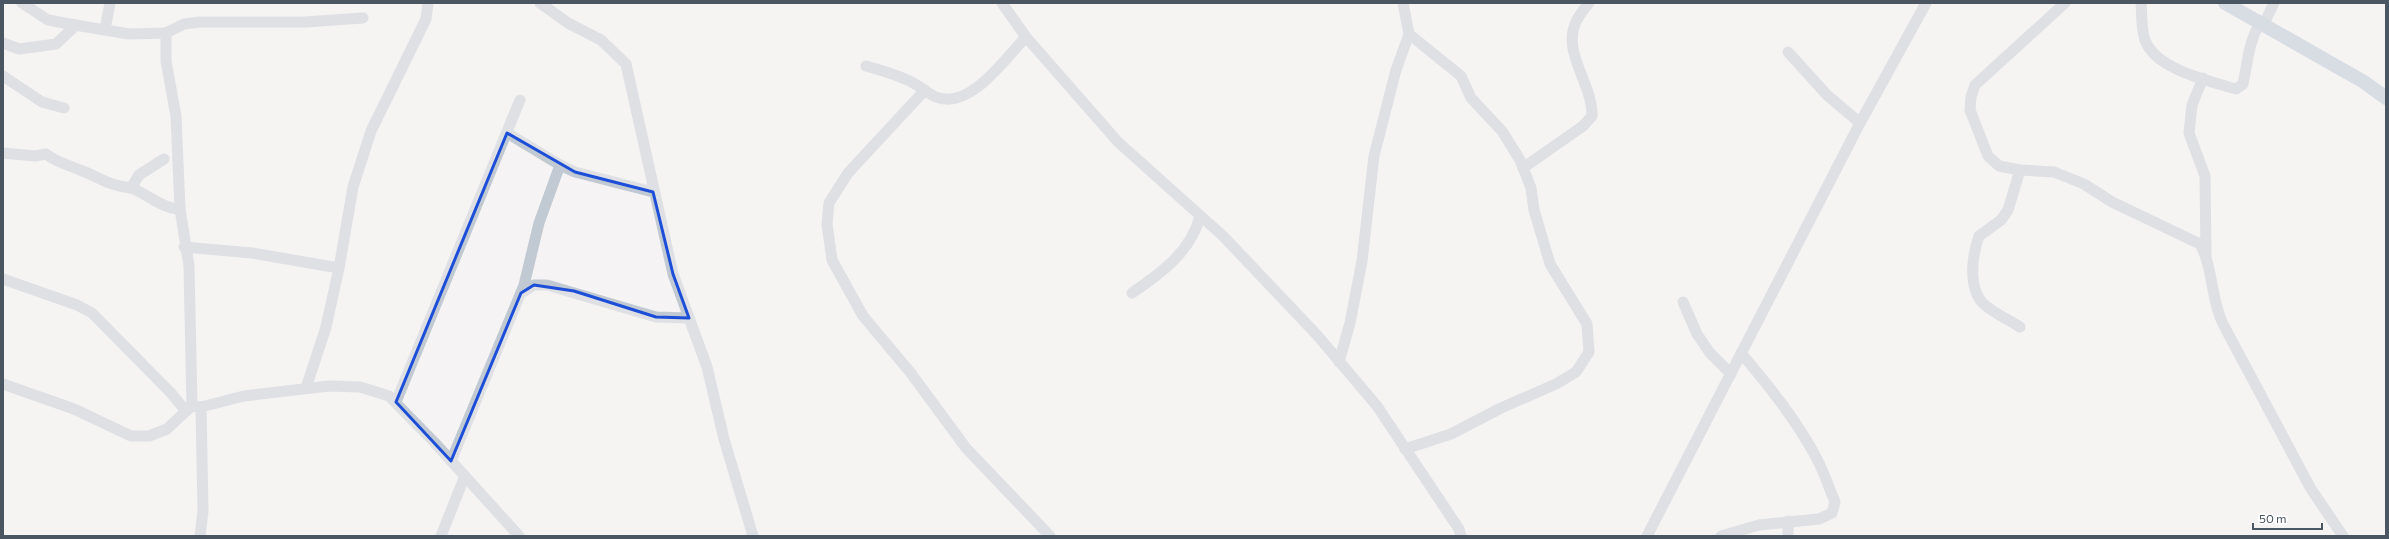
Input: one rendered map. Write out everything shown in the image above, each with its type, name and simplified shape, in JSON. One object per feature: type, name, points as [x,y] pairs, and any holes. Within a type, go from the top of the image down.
[{"type":"main road","points":[[2225,3],[2261,25],[2364,82],[2386,98]]},
{"type":"street","points":[[22,3],[48,20],[129,34],[166,33],[184,24],[200,22],[305,22],[363,18]]},
{"type":"street","points":[[105,29],[110,3]]},
{"type":"street","points":[[306,388],[326,327],[340,268],[353,187],[371,131],[426,19],[428,3]]},
{"type":"street","points":[[540,3],[568,23],[601,40],[626,64],[653,192],[673,274],[707,367],[724,439],[753,536]]},
{"type":"street","points":[[1002,3],[1026,37],[1118,142],[1253,266],[1377,406],[1459,529],[1461,536]]},
{"type":"street","points":[[1339,362],[1350,324],[1362,261],[1374,156],[1396,70],[1409,34],[1403,3]]},
{"type":"street","points":[[1523,168],[1583,126],[1592,116],[1591,98],[1573,49],[1572,35],[1576,22],[1589,3]]},
{"type":"street","points":[[1647,536],[1860,123],[1926,3]]},
{"type":"street","points":[[2065,3],[1975,85],[1971,97],[1970,110],[1988,156],[1999,166],[2020,170],[2054,172],[2084,184],[2112,202],[2200,244],[2206,255]]},
{"type":"street","points":[[2141,3],[2145,40],[2153,53],[2164,63],[2236,89],[2243,84],[2247,53],[2251,40],[2274,3]]},
{"type":"street","points":[[3,43],[19,49],[56,44],[76,25]]},
{"type":"street","points":[[166,33],[166,61],[176,116],[180,209],[184,247],[188,266],[193,408],[203,511],[200,536]]},
{"type":"street","points":[[1405,449],[1451,434],[1501,408],[1556,384],[1576,372],[1589,352],[1587,324],[1550,264],[1523,168],[1502,131],[1471,98],[1461,76],[1409,34]]},
{"type":"street","points":[[866,66],[900,76],[943,98],[961,96],[972,92],[983,83],[1026,37]]},
{"type":"street","points":[[1788,52],[1827,95],[1860,123]]},
{"type":"street","points":[[3,76],[42,102],[64,108]]},
{"type":"street","points":[[2203,78],[2192,105],[2189,133],[2205,176],[2206,255],[2215,308],[2311,489],[2343,536]]},
{"type":"street","points":[[925,90],[848,173],[829,203],[827,224],[832,260],[863,316],[910,372],[966,448],[1050,536]]},
{"type":"street","points":[[396,402],[520,100]]},
{"type":"street","points":[[507,132],[560,165],[575,172],[653,192]]},
{"type":"street","points":[[3,153],[35,156],[46,154],[53,160],[81,170],[110,185],[131,188],[144,193],[168,209],[180,209]]},
{"type":"street","points":[[131,188],[139,175],[164,159]]},
{"type":"street","points":[[451,461],[521,293],[539,223],[560,165]]},
{"type":"street","points":[[2020,170],[2008,210],[2001,220],[1979,236],[1975,247],[1973,266],[1978,296],[1985,306],[2020,327]]},
{"type":"street","points":[[1132,293],[1161,273],[1178,256],[1196,233],[1200,216]]},
{"type":"street","points":[[184,247],[252,253],[340,268]]},
{"type":"street","points":[[3,279],[77,305],[92,313],[170,392],[193,408]]},
{"type":"street","points":[[521,293],[534,285],[547,285],[656,318],[689,318]]},
{"type":"street","points":[[1683,302],[1697,334],[1710,353],[1731,374]]},
{"type":"street","points":[[1721,536],[1759,525],[1820,519],[1832,513],[1835,502],[1818,460],[1806,440],[1785,409],[1741,353]]},
{"type":"street","points":[[3,384],[74,409],[131,436],[149,436],[167,429],[193,408],[244,396],[306,388],[360,387],[389,396],[396,402],[451,461],[464,478],[519,536]]},
{"type":"street","points":[[441,536],[464,478]]},
{"type":"street","points":[[1788,521],[1788,536]]},
{"type":"highlighted area","points":[[507,133],[575,172],[653,192],[673,274],[689,318],[656,317],[574,291],[534,285],[521,293],[451,461],[396,402]]}]
